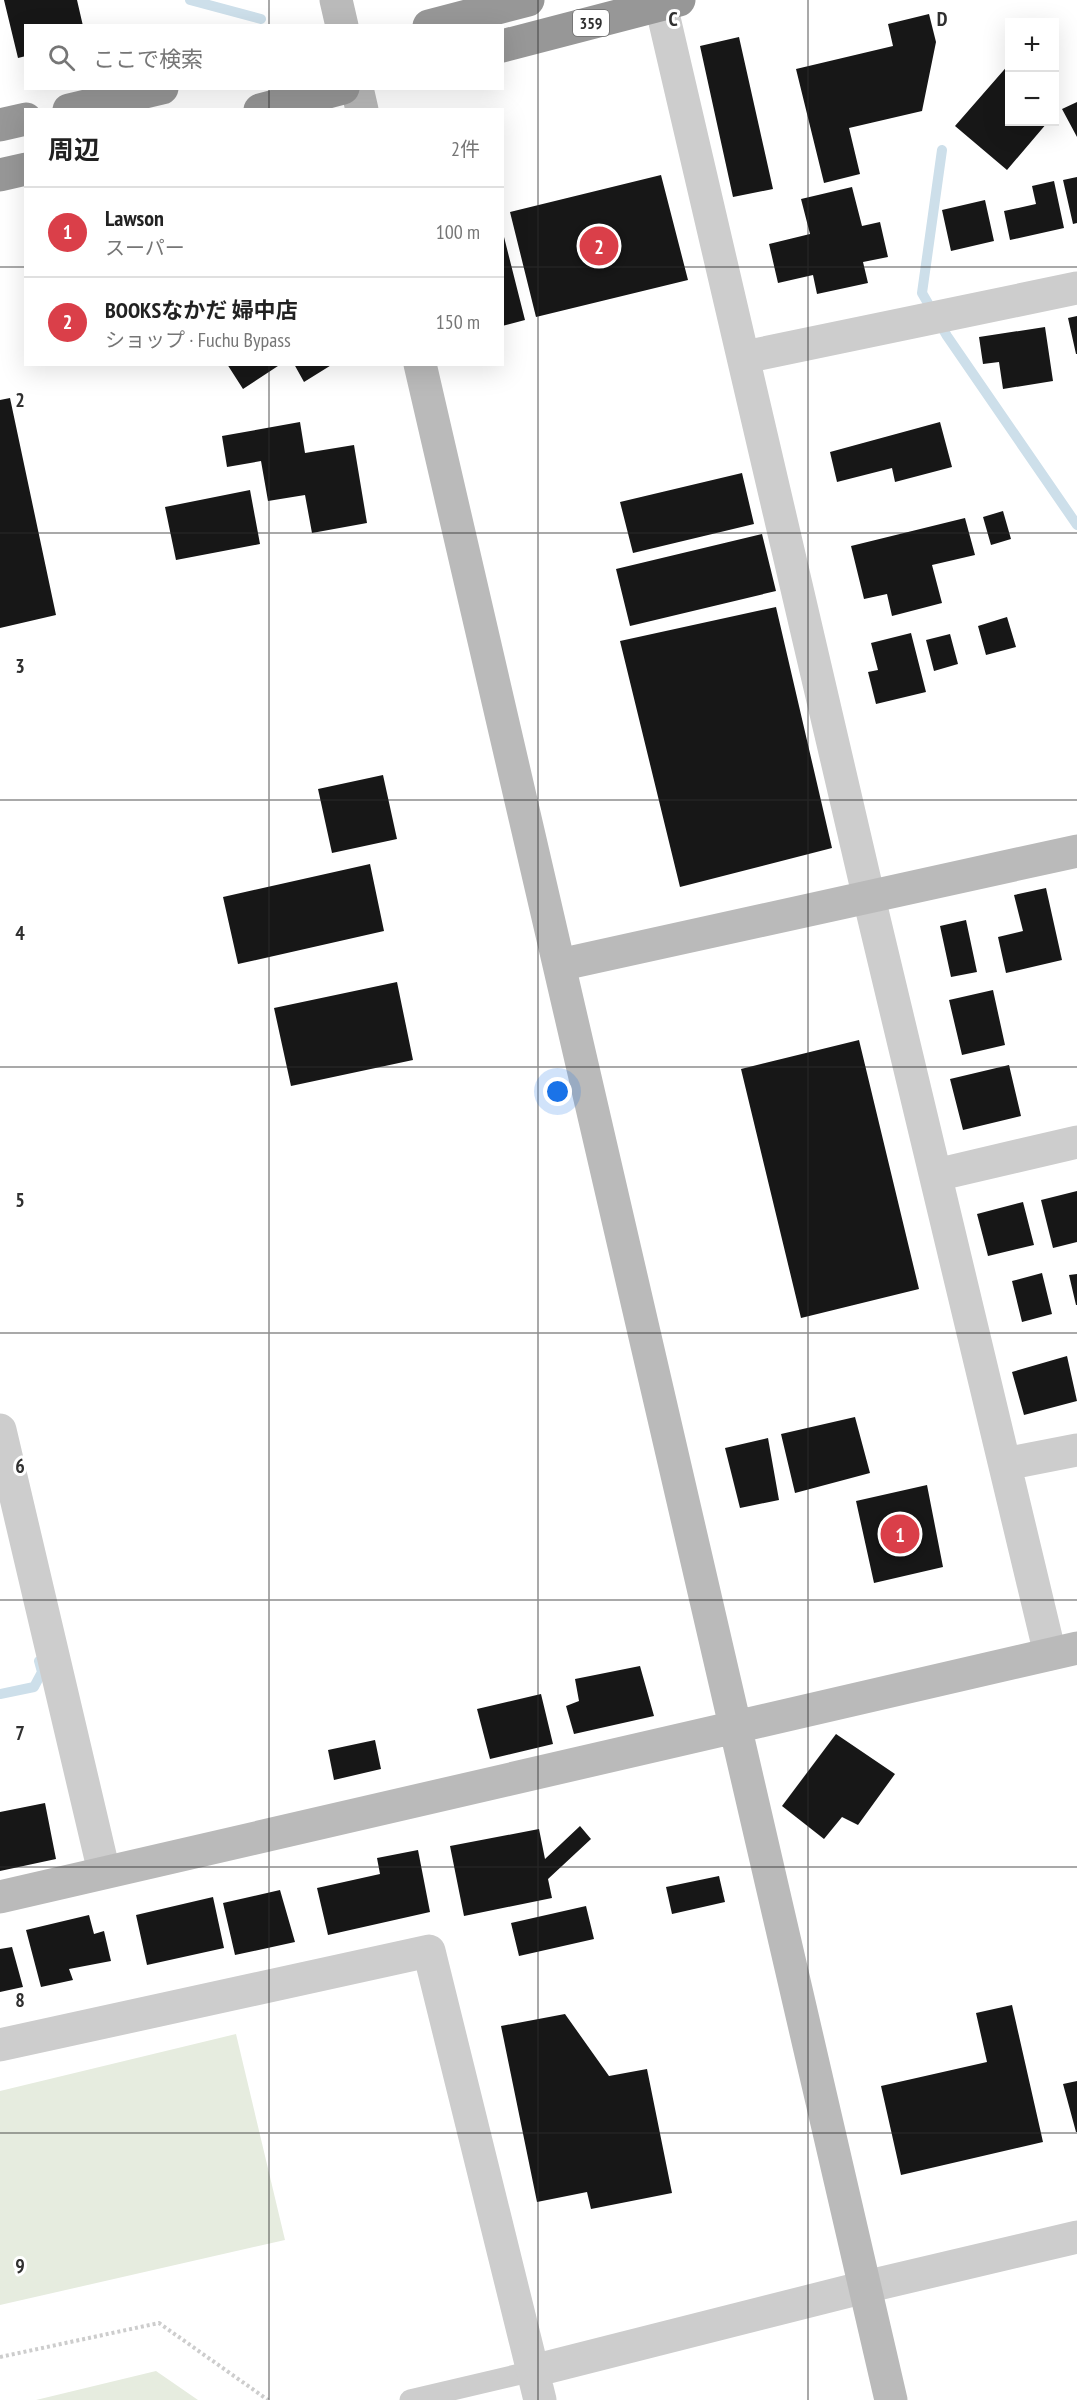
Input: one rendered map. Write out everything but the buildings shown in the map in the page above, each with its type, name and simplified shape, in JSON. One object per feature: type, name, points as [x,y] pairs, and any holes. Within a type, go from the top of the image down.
[{"type":"highway","points":[[437,24],[528,0]]},
{"type":"highway","name":"359","points":[[504,45],[670,2]]},
{"type":"highway","points":[[77,108],[154,90]]},
{"type":"highway","points":[[268,108],[335,90]]},
{"type":"highway","points":[[0,125],[24,119]]},
{"type":"highway","points":[[0,175],[24,169]]},
{"type":"street","points":[[336,0],[342,24]]},
{"type":"street","points":[[0,1897],[1064,1651],[1005,1464],[869,898],[745,357],[670,2]]},
{"type":"street","points":[[357,90],[362,108]]},
{"type":"street","points":[[745,357],[1077,288]]},
{"type":"street","points":[[420,366],[891,2400]]},
{"type":"street","points":[[559,966],[1077,851]]},
{"type":"street","points":[[936,1175],[1077,1142]]},
{"type":"street","points":[[0,1430],[104,1872]]},
{"type":"street","points":[[1005,1464],[1077,1450]]},
{"type":"street","points":[[0,2045],[429,1951],[536,2386],[865,2287],[1077,2237]]},
{"type":"lane","points":[[410,2400],[536,2386]]},
{"type":"path","points":[[0,2357],[159,2324],[268,2400]]},
{"type":"shaded area","points":[[236,2034],[285,2240],[0,2305],[0,2091]]},
{"type":"shaded area","points":[[156,2371],[198,2400],[36,2400]]},
{"type":"waterway","points":[[190,0],[261,19]]},
{"type":"waterway","points":[[942,150],[922,293],[947,336],[1077,525]]},
{"type":"waterway","points":[[0,1694],[34,1687],[42,1672],[39,1661]]},
{"type":"place","name":"BOOKSなかだ 婦中店","points":[[599,246]]},
{"type":"place","name":"Lawson","points":[[900,1534]]}]
